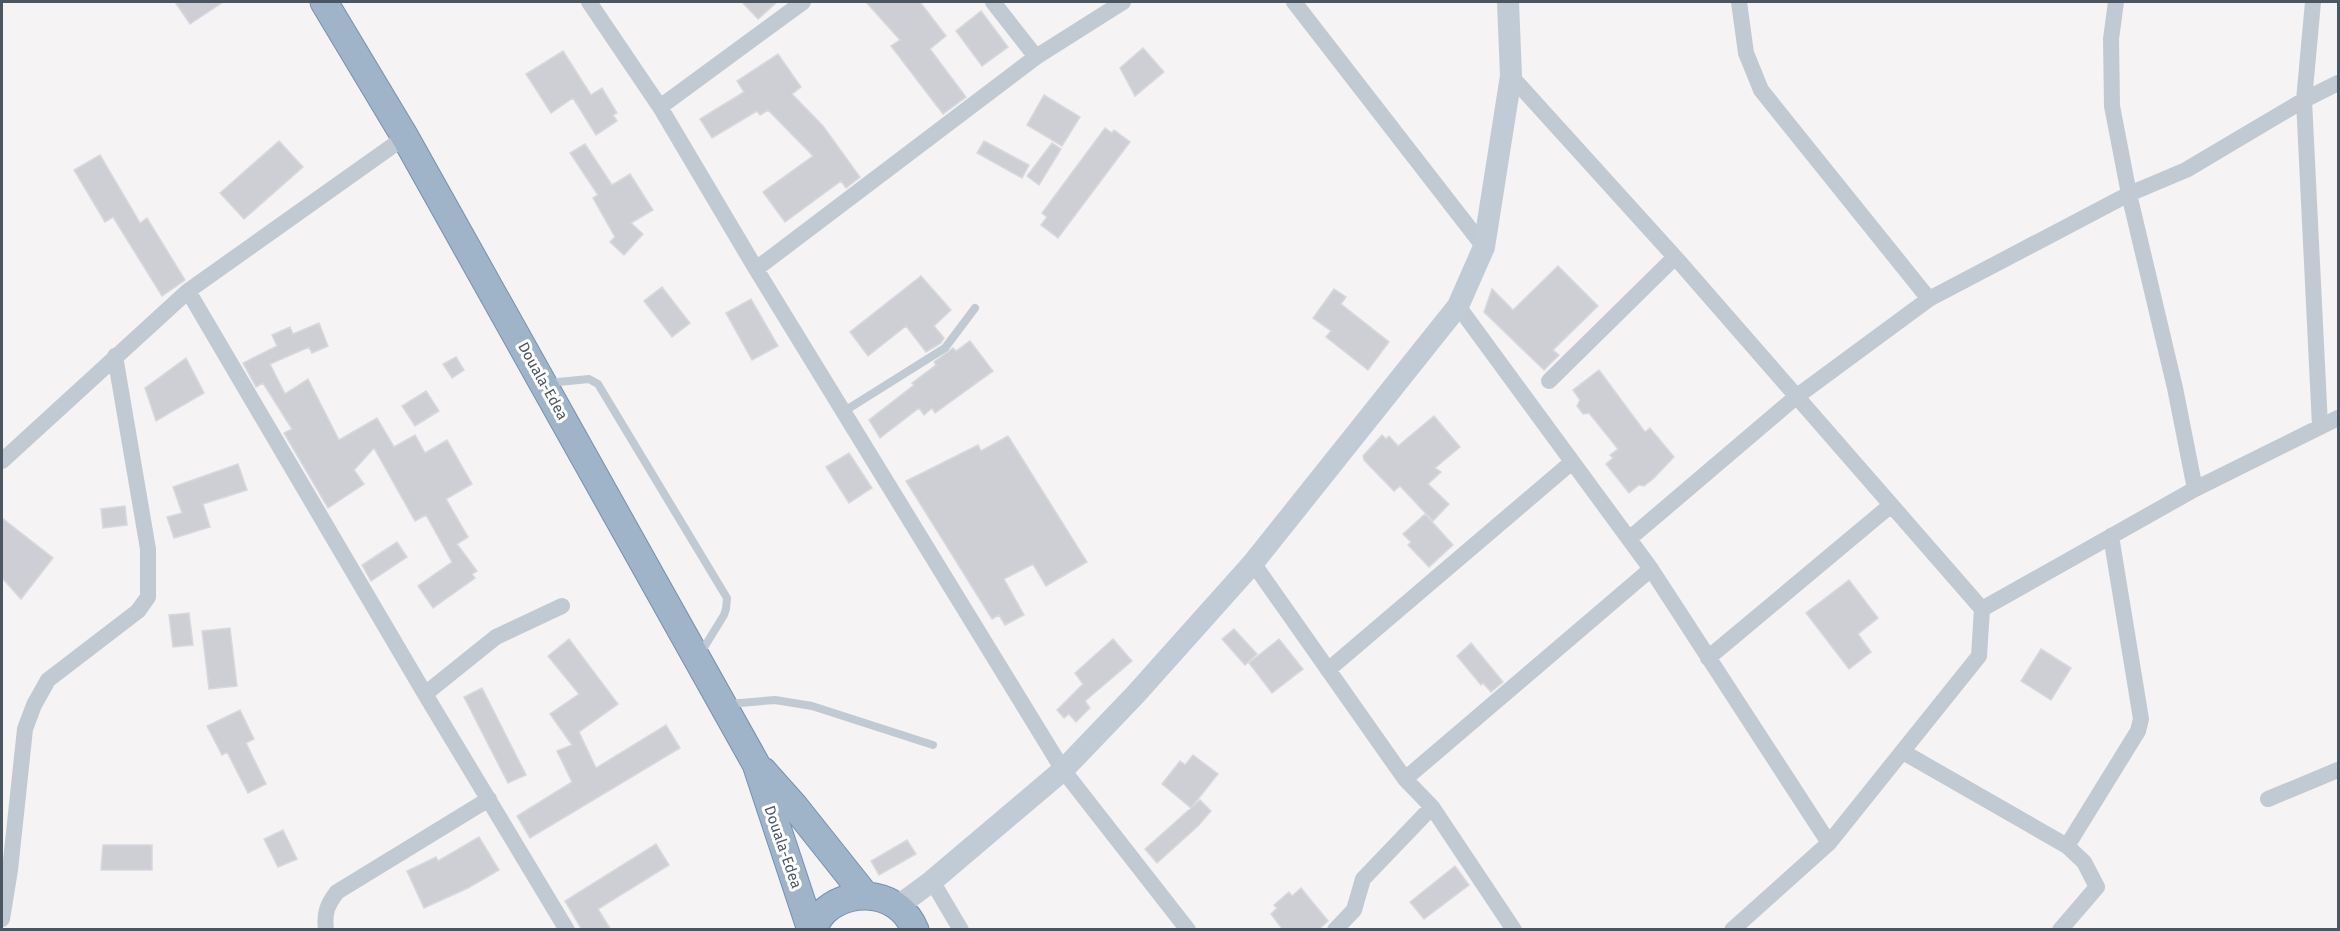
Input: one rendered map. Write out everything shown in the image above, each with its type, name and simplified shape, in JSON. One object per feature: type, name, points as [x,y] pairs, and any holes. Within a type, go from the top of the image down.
[{"type":"highway","name":"Douala-Edea","points":[[324,2],[405,137],[756,764],[812,930]]},
{"type":"highway","name":"Douala-Edea","points":[[756,764],[795,807],[865,895]]},
{"type":"highway","points":[[812,930],[824,912],[842,899],[865,895],[888,900],[897,906],[915,930]]},
{"type":"main road","points":[[897,906],[932,881],[1063,770],[1135,695],[1253,564],[1458,306],[1484,247],[1511,75],[1508,2]]},
{"type":"street","points":[[589,2],[660,107],[756,269],[1063,770],[1188,930]]},
{"type":"street","points":[[660,107],[803,2]]},
{"type":"street","points":[[993,2],[1036,57]]},
{"type":"street","points":[[756,269],[1036,57],[1123,2]]},
{"type":"street","points":[[1294,2],[1484,247]]},
{"type":"street","points":[[1738,2],[1746,52],[1761,90],[1929,299]]},
{"type":"street","points":[[2115,2],[2111,39],[2112,106],[2129,194],[2175,388],[2195,489]]},
{"type":"street","points":[[2313,2],[2304,100],[2320,426]]},
{"type":"street","points":[[1511,75],[1676,257],[1982,609],[1979,656],[1829,843],[1732,930]]},
{"type":"street","points":[[1629,539],[1796,397],[1929,299],[2129,194],[2186,170],[2304,100],[2338,83]]},
{"type":"street","points":[[2,461],[114,356],[188,291],[405,137]]},
{"type":"street","points":[[1549,381],[1676,257]]},
{"type":"street","points":[[188,291],[567,930]]},
{"type":"street","points":[[1458,306],[1651,569],[1829,843]]},
{"type":"street","points":[[2,919],[10,870],[25,729],[34,705],[48,681],[138,611],[148,597],[148,549],[114,356]]},
{"type":"street","points":[[1982,609],[2195,489],[2338,418]]},
{"type":"street","points":[[1328,670],[1572,462]]},
{"type":"street","points":[[1708,658],[1891,505]]},
{"type":"street","points":[[2067,846],[2138,731],[2141,718],[2111,536]]},
{"type":"street","points":[[1253,564],[1405,779],[1432,807],[1514,930]]},
{"type":"street","points":[[1405,779],[1651,569]]},
{"type":"street","points":[[425,694],[495,637],[562,606]]},
{"type":"street","points":[[1903,752],[2067,846],[2084,862],[2097,887],[2060,930]]},
{"type":"street","points":[[2268,799],[2338,770]]},
{"type":"street","points":[[326,930],[324,916],[327,904],[337,892],[489,799]]},
{"type":"street","points":[[1335,930],[1354,910],[1364,879],[1432,807]]},
{"type":"street","points":[[932,881],[962,930]]},
{"type":"lane","points":[[843,412],[945,348],[975,308]]},
{"type":"lane","points":[[544,383],[589,379],[598,384],[727,598],[724,615],[698,657]]},
{"type":"lane","points":[[724,704],[775,700],[812,706],[933,745]]},
{"type":"building","points":[[175,2],[223,2],[190,24]]},
{"type":"building","points":[[742,2],[777,2],[758,19]]},
{"type":"building","points":[[866,2],[920,2],[946,36],[930,49],[966,97],[943,114],[891,46],[900,40]]},
{"type":"building","points":[[981,11],[1008,47],[982,66],[956,31]]},
{"type":"building","points":[[1143,48],[1164,72],[1135,96],[1120,68]]},
{"type":"building","points":[[563,51],[591,95],[602,88],[617,113],[613,115],[617,121],[596,135],[573,98],[551,113],[526,74]]},
{"type":"building","points":[[778,54],[801,87],[792,94],[823,126],[860,177],[846,188],[841,181],[785,222],[763,192],[813,156],[768,110],[760,115],[757,111],[712,138],[700,119],[744,92],[737,81]]},
{"type":"building","points":[[1044,95],[1080,117],[1062,146],[1027,125]]},
{"type":"building","points":[[1105,128],[1112,133],[1114,130],[1130,142],[1058,238],[1041,225],[1047,217],[1042,213]]},
{"type":"building","points":[[279,141],[303,167],[244,219],[220,193]]},
{"type":"building","points":[[984,141],[1029,165],[1022,178],[977,153]]},
{"type":"building","points":[[1052,143],[1061,149],[1039,185],[1027,176]]},
{"type":"building","points":[[585,144],[612,185],[630,174],[653,210],[631,223],[643,234],[624,255],[610,242],[615,237],[593,198],[598,195],[570,153]]},
{"type":"building","points":[[100,155],[140,223],[147,218],[185,280],[162,296],[113,217],[105,222],[74,170]]},
{"type":"building","points":[[1558,266],[1598,306],[1553,350],[1559,355],[1544,370],[1484,312],[1492,289],[1513,310]]},
{"type":"building","points":[[921,276],[951,310],[934,326],[944,338],[941,343],[926,352],[906,326],[868,356],[850,332]]},
{"type":"building","points":[[662,287],[690,323],[672,337],[644,301]]},
{"type":"building","points":[[1334,289],[1346,297],[1341,304],[1389,342],[1368,370],[1326,337],[1331,331],[1313,318]]},
{"type":"building","points":[[751,299],[778,346],[752,360],[726,313]]},
{"type":"building","points":[[319,323],[328,346],[312,353],[309,347],[270,364],[285,394],[308,379],[339,440],[377,418],[394,447],[415,435],[425,453],[447,440],[472,484],[446,499],[468,537],[457,544],[477,571],[472,574],[475,578],[433,608],[418,586],[452,562],[426,515],[415,521],[374,448],[354,470],[364,484],[328,508],[284,433],[292,429],[263,383],[256,387],[243,363],[277,346],[272,335],[290,327],[293,334]]},
{"type":"building","points":[[970,341],[993,371],[935,413],[932,408],[924,415],[919,408],[880,438],[869,420],[914,385],[912,383],[936,365],[934,362],[953,348],[956,351]]},
{"type":"building","points":[[456,357],[464,370],[452,378],[443,364]]},
{"type":"building","points":[[186,358],[204,393],[156,421],[145,388]]},
{"type":"building","points":[[1599,370],[1645,432],[1650,428],[1674,457],[1644,486],[1639,485],[1629,493],[1606,464],[1613,458],[1610,455],[1618,449],[1589,413],[1583,414],[1577,406],[1580,400],[1573,390]]},
{"type":"building","points":[[426,391],[439,411],[415,426],[402,406]]},
{"type":"building","points":[[1434,416],[1460,447],[1435,468],[1441,472],[1428,484],[1449,504],[1433,521],[1400,486],[1394,491],[1364,460],[1363,456],[1382,435],[1386,439],[1389,436],[1398,446]]},
{"type":"building","points":[[1008,436],[1087,562],[1046,586],[1033,564],[1004,579],[1024,615],[1005,625],[999,615],[992,619],[906,481],[978,445],[981,451]]},
{"type":"building","points":[[849,453],[872,488],[849,503],[826,467]]},
{"type":"building","points":[[238,464],[247,490],[203,504],[210,527],[174,538],[167,517],[182,513],[173,487]]},
{"type":"building","points":[[125,506],[127,525],[103,528],[101,509]]},
{"type":"building","points":[[1425,514],[1453,545],[1429,567],[1408,545],[1411,542],[1403,534]]},
{"type":"building","points":[[2,518],[53,558],[21,599],[2,578]]},
{"type":"building","points":[[397,542],[407,557],[371,581],[362,565]]},
{"type":"building","points":[[1849,580],[1878,618],[1858,634],[1871,652],[1849,669],[1806,613]]},
{"type":"building","points":[[189,613],[193,645],[173,647],[169,615]]},
{"type":"building","points":[[230,628],[237,686],[209,689],[202,631]]},
{"type":"building","points":[[1234,629],[1257,654],[1245,665],[1222,639]]},
{"type":"building","points":[[569,639],[618,704],[579,732],[596,768],[666,725],[680,748],[530,838],[517,816],[572,782],[557,751],[572,745],[550,714],[579,694],[548,656]]},
{"type":"building","points":[[1113,639],[1132,661],[1085,701],[1090,708],[1076,722],[1069,714],[1064,718],[1057,710],[1083,684],[1075,673]]},
{"type":"building","points":[[1279,639],[1303,669],[1272,693],[1249,663]]},
{"type":"building","points":[[1471,643],[1503,682],[1491,692],[1483,683],[1481,685],[1457,656]]},
{"type":"building","points":[[2041,649],[2071,668],[2051,700],[2021,681]]},
{"type":"building","points":[[482,688],[526,775],[508,783],[464,697]]},
{"type":"building","points":[[240,710],[254,739],[246,743],[266,784],[248,793],[227,752],[222,755],[207,726]]},
{"type":"building","points":[[1193,755],[1218,774],[1191,808],[1162,784],[1180,761],[1185,765]]},
{"type":"building","points":[[1200,800],[1211,811],[1157,863],[1145,849]]},
{"type":"building","points":[[283,830],[297,859],[278,867],[264,839]]},
{"type":"building","points":[[479,837],[499,870],[468,888],[424,908],[407,871],[436,857],[438,861]]},
{"type":"building","points":[[907,840],[916,854],[879,875],[871,861]]},
{"type":"building","points":[[656,844],[669,865],[598,909],[611,930],[582,930],[565,901]]},
{"type":"building","points":[[103,845],[152,845],[152,870],[101,870]]},
{"type":"building","points":[[1455,866],[1469,885],[1424,919],[1410,902]]},
{"type":"building","points":[[1301,888],[1328,921],[1318,930],[1283,930],[1271,914],[1277,908],[1274,905],[1289,892],[1292,896]]}]
